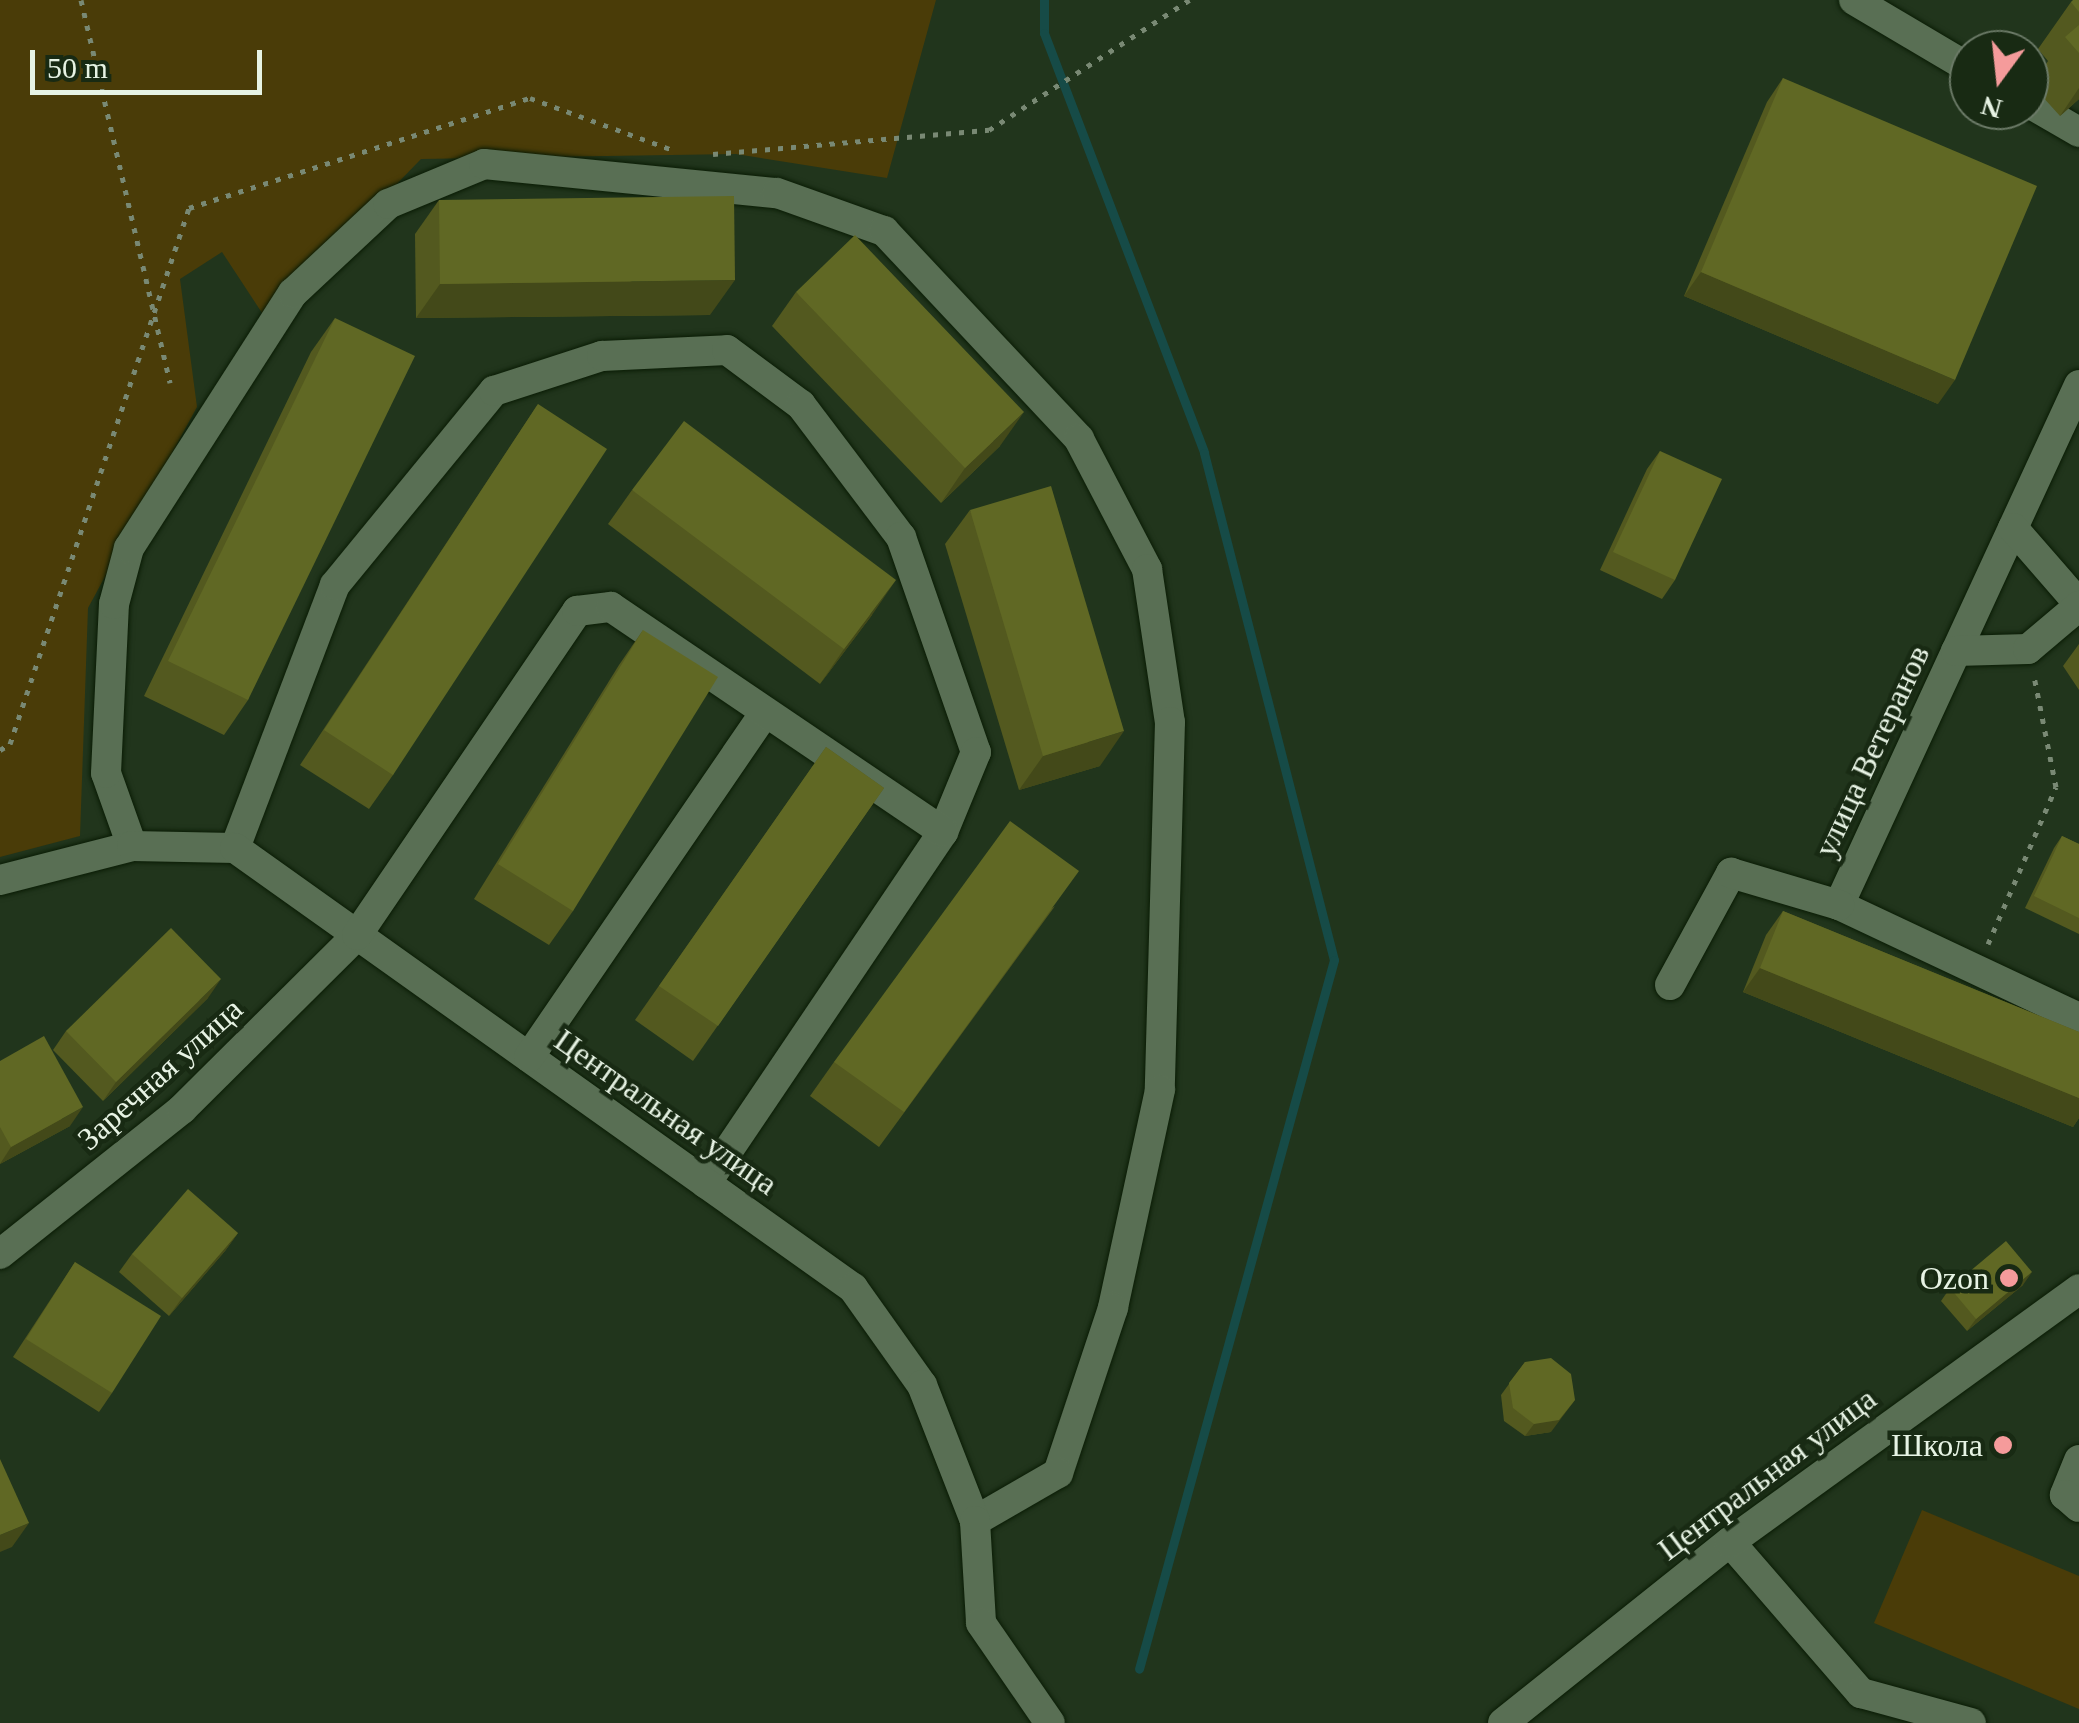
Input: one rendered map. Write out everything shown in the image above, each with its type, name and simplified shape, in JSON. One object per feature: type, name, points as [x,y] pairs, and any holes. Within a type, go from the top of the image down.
[{"type":"street","points":[[1854,0],[1949,56]]},
{"type":"street","points":[[2049,115],[2079,132]]},
{"type":"street","points":[[132,846],[106,772],[114,604],[129,548],[292,293],[388,204],[484,164],[777,194],[884,230],[1079,439],[1146,569],[1170,722],[1160,1090],[1112,1308],[1058,1473],[975,1521]]},
{"type":"street","points":[[0,880],[132,846],[236,848],[336,584],[494,390],[602,356],[727,350],[801,405],[902,537],[976,752],[943,832],[706,1184]]},
{"type":"street","name":"улица Ветеранов","points":[[2079,385],[1840,905],[2079,1018]]},
{"type":"street","points":[[1956,651],[2028,649],[2079,605],[2013,528]]},
{"type":"street","name":"Заречная улица","points":[[0,1254],[182,1108],[357,935],[577,611],[611,606],[943,832]]},
{"type":"street","points":[[528,1058],[765,712]]},
{"type":"street","name":"Центральная улица","points":[[236,848],[852,1288],[922,1385],[975,1521],[980,1623],[1050,1723]]},
{"type":"street","points":[[1670,984],[1730,873],[1840,905]]},
{"type":"street","name":"Центральная улица","points":[[1503,1723],[1730,1542],[2079,1289]]},
{"type":"street","points":[[2079,1460],[2065,1495],[2079,1506]]},
{"type":"street","points":[[1730,1542],[1861,1693],[1971,1723]]},
{"type":"path","points":[[81,0],[170,383]]},
{"type":"path","points":[[708,154],[989,130],[1190,0]]},
{"type":"path","points":[[0,750],[10,744],[189,208],[530,98],[690,156]]},
{"type":"path","points":[[1977,969],[2056,786],[2028,649]]},
{"type":"shaded area","points":[[0,0],[936,0],[887,178],[736,154],[421,159],[266,319],[222,252],[180,279],[197,407],[88,608],[80,836],[0,857]]},
{"type":"shaded area","points":[[1922,1510],[2079,1576],[2079,1709],[1874,1623]]},
{"type":"building","points":[[2079,25],[2079,53],[2065,37]]},
{"type":"building","points":[[1783,78],[2037,186],[1955,380],[1701,272]]},
{"type":"building","points":[[734,196],[735,280],[440,284],[439,200]]},
{"type":"building","points":[[855,235],[1024,412],[965,468],[796,292]]},
{"type":"building","points":[[335,318],[415,356],[248,700],[168,661]]},
{"type":"building","points":[[538,404],[607,449],[393,775],[324,730]]},
{"type":"building","points":[[684,421],[896,580],[844,649],[632,490]]},
{"type":"building","points":[[1660,451],[1722,479],[1675,580],[1613,552]]},
{"type":"building","points":[[1051,486],[1124,731],[1043,756],[970,510]]},
{"type":"building","points":[[643,630],[718,677],[573,911],[498,864]]},
{"type":"building","points":[[826,747],[884,788],[718,1026],[659,986]]},
{"type":"building","points":[[1010,821],[1079,871],[904,1112],[834,1062]]},
{"type":"building","points":[[2062,836],[2079,844],[2079,918],[2034,896]]},
{"type":"building","points":[[1783,911],[2079,1032],[2079,1098],[1760,968]]},
{"type":"building","points":[[171,928],[221,979],[116,1082],[66,1031]]},
{"type":"building","points":[[44,1036],[83,1107],[11,1147],[0,1127],[0,1061]]},
{"type":"building","points":[[188,1189],[238,1233],[182,1298],[132,1254]]},
{"type":"building","points":[[2006,1241],[2032,1272],[1976,1319],[1950,1288]]},
{"type":"building","points":[[75,1262],[161,1316],[112,1393],[26,1339]]},
{"type":"building","points":[[1551,1358],[1571,1374],[1575,1400],[1559,1420],[1534,1424],[1513,1408],[1509,1383],[1525,1362]]},
{"type":"building","points":[[0,1459],[29,1523],[0,1535]]},
{"type":"waterway","points":[[1044,0],[1044,33],[1204,453],[1334,960],[1139,1669]]},
{"type":"place","name":"Ozon","points":[[2009,1278]]},
{"type":"place","name":"Школа","points":[[2003,1445]]}]
